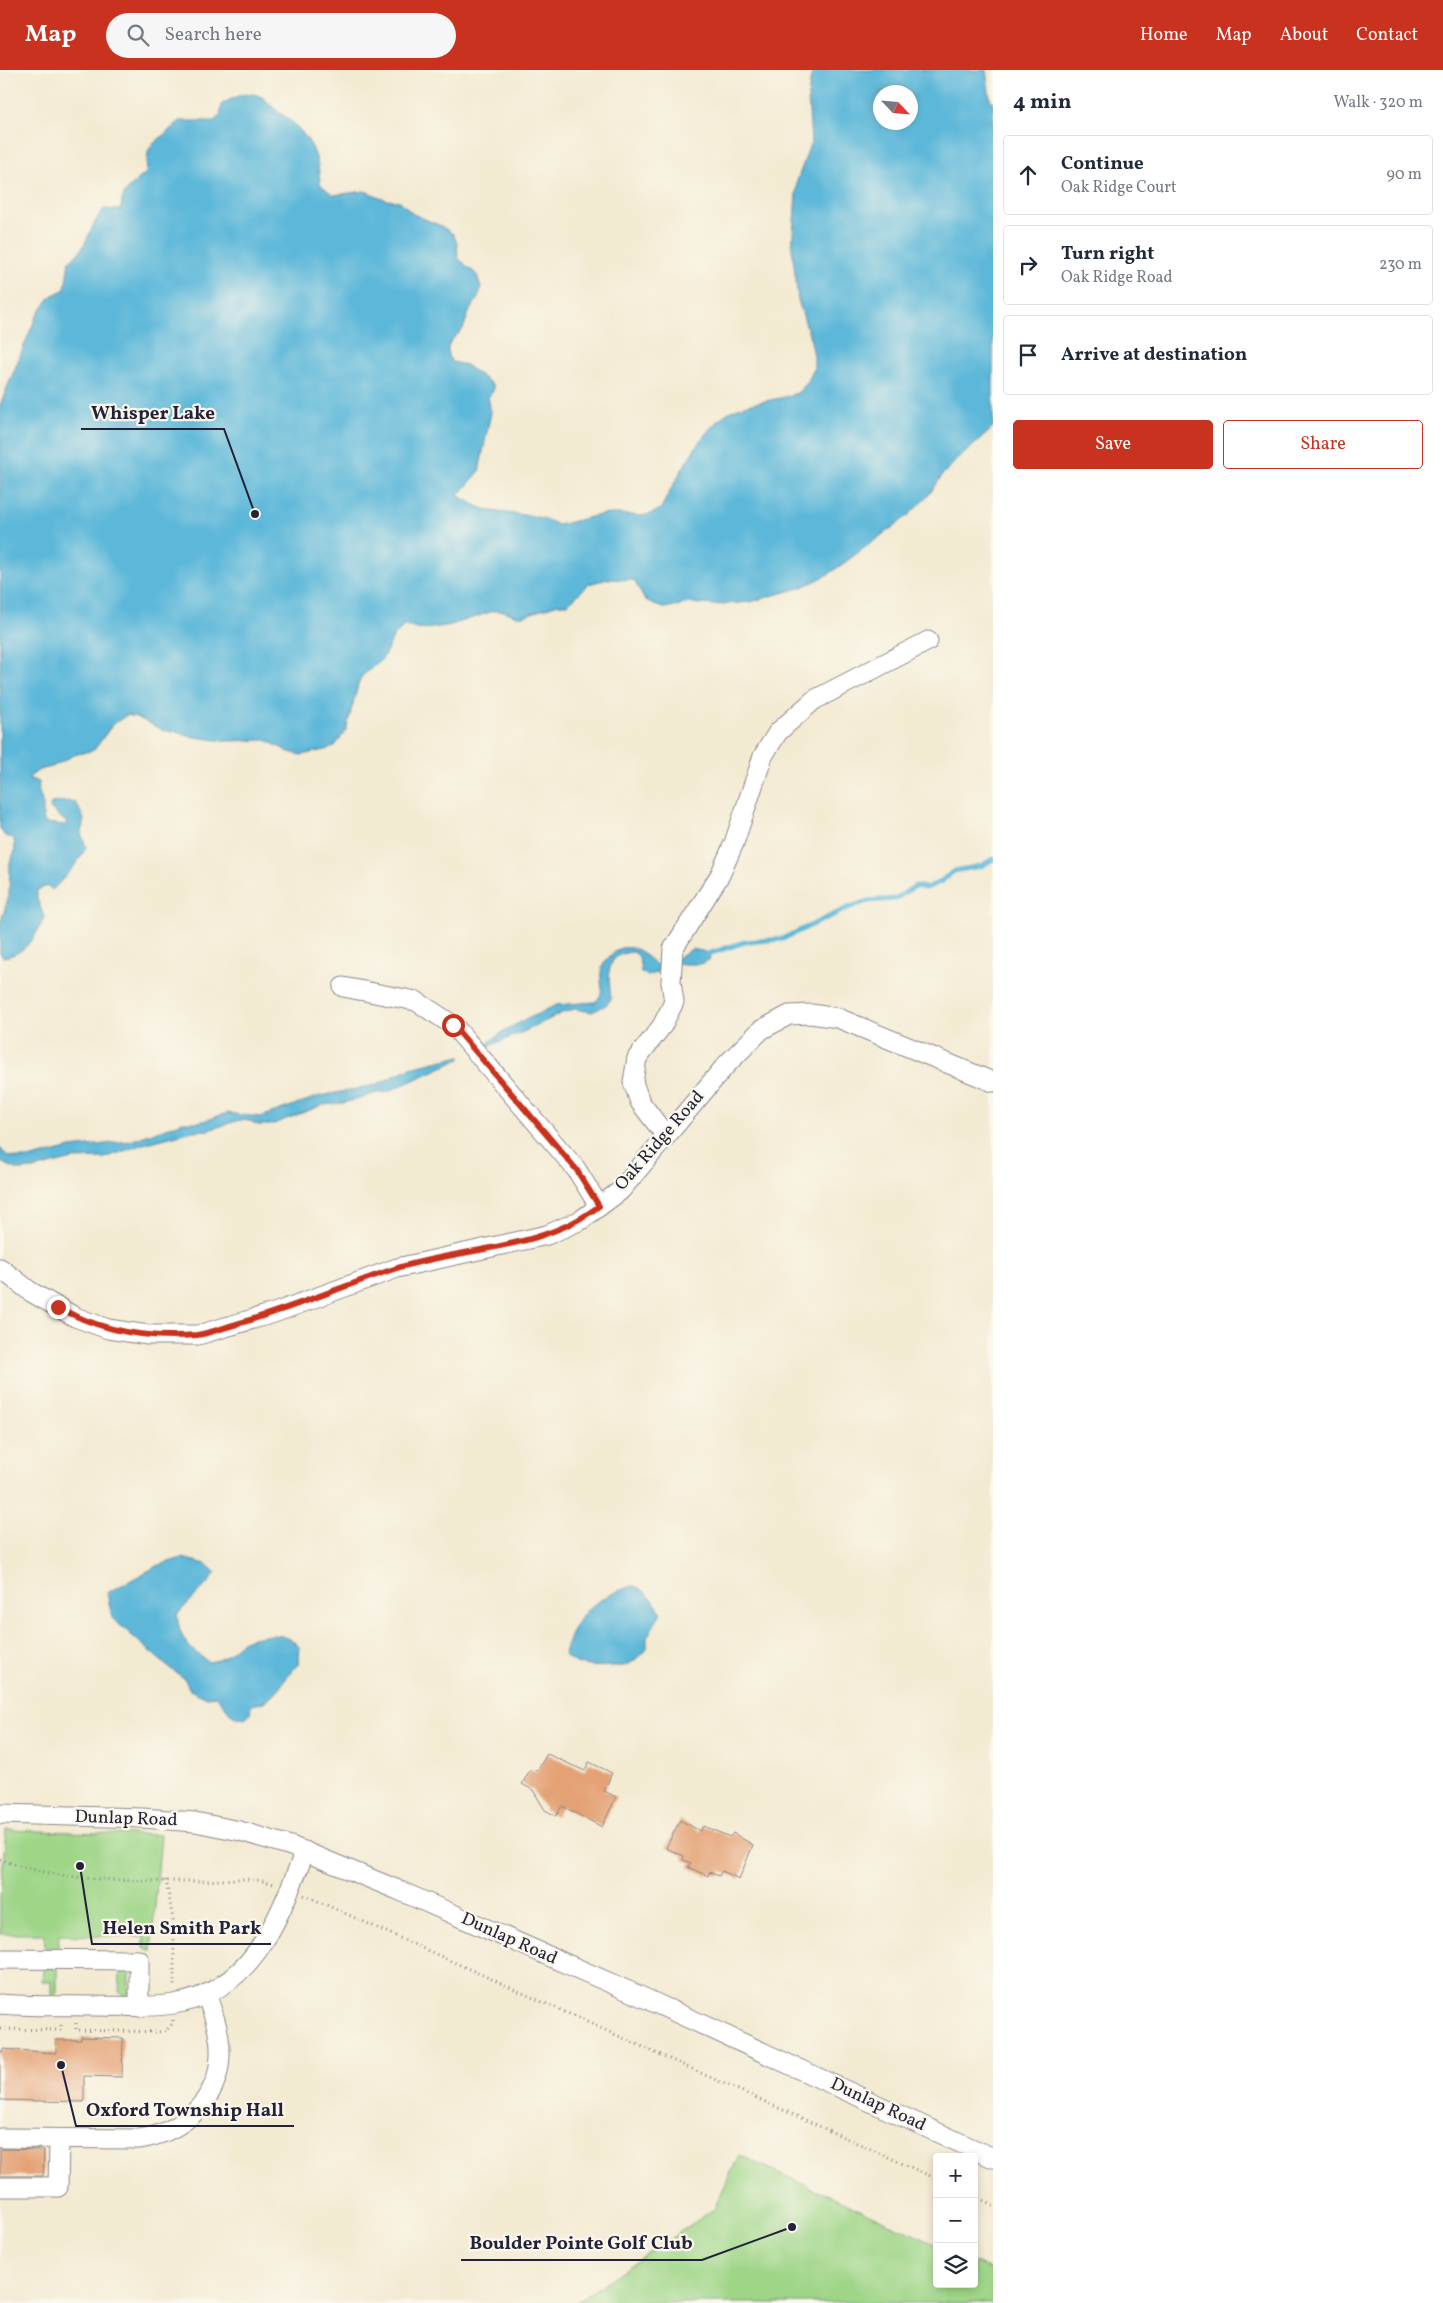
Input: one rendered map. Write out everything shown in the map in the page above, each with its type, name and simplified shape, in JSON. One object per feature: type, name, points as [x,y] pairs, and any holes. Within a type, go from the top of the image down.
[{"type":"street","points":[[666,1136],[640,1102],[633,1082],[636,1058],[662,1026],[674,1002],[671,978],[672,949],[720,875],[734,843],[763,756],[778,732],[814,700],[928,641]]},
{"type":"street","points":[[343,987],[416,1001],[453,1025],[576,1169],[599,1206]]},
{"type":"street","name":"Oak Ridge Road","points":[[0,1268],[32,1292],[75,1317],[108,1329],[148,1336],[198,1335],[274,1313],[397,1268],[547,1235],[581,1220],[620,1191],[726,1065],[761,1030],[789,1015],[811,1014],[838,1018],[993,1082]]},
{"type":"street","name":"Dunlap Road","points":[[0,1814],[142,1818],[195,1822],[257,1835],[304,1851],[649,2000],[993,2158]]},
{"type":"street","points":[[0,2004],[139,2007],[173,2004],[206,1994],[236,1974],[253,1957],[268,1937],[281,1913],[304,1851]]},
{"type":"street","points":[[0,1959],[139,1960],[139,2007]]},
{"type":"street","points":[[0,2138],[146,2138],[173,2129],[192,2116],[210,2092],[220,2064],[219,2036],[206,1994]]},
{"type":"street","points":[[0,2187],[58,2187],[59,2139]]},
{"type":"path","points":[[0,1859],[33,1871],[87,1878],[205,1881],[242,1878],[274,1884]]},
{"type":"path","points":[[166,1880],[174,1925],[173,1994]]},
{"type":"path","points":[[303,1895],[344,1914],[380,1927],[933,2178]]},
{"type":"path","points":[[0,2029],[61,2030],[61,2020],[76,2020],[76,2030],[164,2032],[173,2024],[173,2012]]},
{"type":"path","points":[[978,2198],[993,2205]]},
{"type":"green space","points":[[6,1830],[161,1835],[151,1952],[144,1948],[144,1937],[59,1935],[58,1948],[48,1949],[45,1947],[44,1934],[0,1934],[0,1897]]},
{"type":"green space","points":[[57,1968],[57,1993],[54,1996],[51,1994],[51,1981],[42,1981],[43,1969]]},
{"type":"green space","points":[[123,1969],[127,1969],[129,1972],[129,1994],[126,1997],[119,1992],[120,1973]]},
{"type":"green space","points":[[739,2155],[933,2243],[933,2288],[978,2288],[978,2264],[993,2271],[993,2303],[575,2303],[714,2209]]},
{"type":"water","points":[[812,70],[986,70],[990,99],[993,102],[993,428],[943,474],[928,496],[909,515],[829,574],[803,587],[750,602],[715,605],[690,603],[664,608],[644,599],[634,580],[607,579],[589,584],[568,604],[558,604],[523,616],[517,616],[504,611],[493,611],[451,625],[425,629],[404,626],[394,636],[383,658],[362,676],[346,730],[335,746],[325,750],[301,755],[289,752],[266,740],[224,741],[188,736],[174,731],[165,731],[136,717],[127,715],[113,724],[94,750],[74,755],[52,767],[39,770],[28,778],[39,782],[45,823],[65,825],[67,823],[50,808],[51,803],[70,801],[76,803],[84,819],[81,833],[86,847],[76,864],[52,890],[48,886],[37,890],[37,899],[44,917],[38,931],[24,948],[3,957],[0,953],[0,924],[9,896],[10,863],[15,851],[14,838],[5,836],[0,829],[0,405],[36,317],[51,296],[65,289],[69,261],[80,251],[99,215],[104,209],[121,210],[125,193],[146,173],[148,152],[151,146],[180,121],[214,121],[220,116],[222,104],[240,95],[257,95],[298,127],[314,152],[320,184],[333,195],[365,191],[387,200],[400,201],[413,214],[441,226],[453,234],[457,243],[458,258],[477,275],[481,289],[463,329],[448,346],[448,356],[452,362],[466,365],[493,385],[493,392],[488,397],[491,412],[479,472],[458,496],[488,510],[541,518],[557,525],[605,514],[637,516],[655,512],[661,508],[701,440],[722,417],[740,407],[797,393],[807,383],[814,369],[814,356],[798,300],[792,248],[797,181],[811,142],[808,96]]},
{"type":"water","points":[[621,948],[634,948],[642,952],[657,965],[677,958],[692,949],[706,952],[710,957],[709,960],[701,964],[675,964],[648,976],[641,972],[639,957],[634,952],[624,953],[613,961],[610,967],[611,999],[606,1005],[592,1012],[575,1009],[562,1013],[521,1033],[489,1046],[487,1044],[505,1030],[556,1005],[595,1002],[600,996],[601,971],[604,964],[610,956]]},
{"type":"water","points":[[460,1056],[460,1059],[387,1092],[343,1103],[323,1105],[271,1125],[258,1125],[250,1121],[239,1120],[209,1130],[193,1131],[143,1144],[105,1158],[73,1159],[34,1169],[19,1170],[0,1162],[0,1148],[8,1156],[32,1158],[71,1148],[130,1141],[183,1122],[200,1122],[227,1113],[260,1117],[320,1096],[376,1085],[410,1068]]},
{"type":"water","points":[[182,1558],[206,1564],[216,1573],[177,1615],[180,1631],[190,1648],[209,1662],[224,1657],[242,1642],[253,1638],[279,1635],[290,1639],[300,1648],[298,1665],[273,1695],[267,1700],[251,1705],[250,1713],[245,1719],[233,1716],[216,1696],[205,1697],[190,1690],[184,1678],[168,1667],[112,1618],[107,1593],[159,1565]]},
{"type":"water","points":[[632,1586],[645,1592],[661,1612],[647,1638],[647,1649],[631,1663],[621,1666],[587,1666],[575,1662],[564,1655],[573,1629],[587,1610],[606,1597]]},
{"type":"building","points":[[547,1754],[585,1771],[589,1762],[612,1773],[604,1791],[616,1797],[602,1827],[562,1806],[556,1816],[545,1810],[533,1790],[522,1784],[530,1770],[537,1771]]},
{"type":"building","points":[[680,1820],[700,1831],[703,1826],[730,1837],[733,1833],[753,1845],[739,1879],[722,1871],[719,1876],[709,1872],[708,1876],[688,1867],[691,1863],[683,1860],[684,1856],[666,1848]]},
{"type":"building","points":[[81,2037],[123,2038],[122,2077],[84,2076],[84,2102],[0,2100],[0,2052],[3,2052],[3,2049],[56,2053],[56,2040],[81,2040]]},
{"type":"building","points":[[0,2149],[44,2150],[43,2176],[0,2176]]},
{"type":"waterway","points":[[708,954],[745,942],[782,939],[850,907],[868,901],[895,899],[915,886],[926,888],[940,882],[954,871],[981,866],[993,859]]},
{"type":"place","name":"Whisper Lake","points":[[255,514]]},
{"type":"place","name":"Helen Smith Park","points":[[80,1866]]},
{"type":"place","name":"Oxford Township Hall","points":[[61,2065]]},
{"type":"place","name":"Boulder Pointe Golf Club","points":[[792,2227]]},
{"type":"route","points":[[58,1307],[75,1317],[108,1329],[148,1336],[198,1335],[274,1313],[397,1268],[547,1235],[581,1220],[599,1206],[576,1169],[453,1025]]}]
